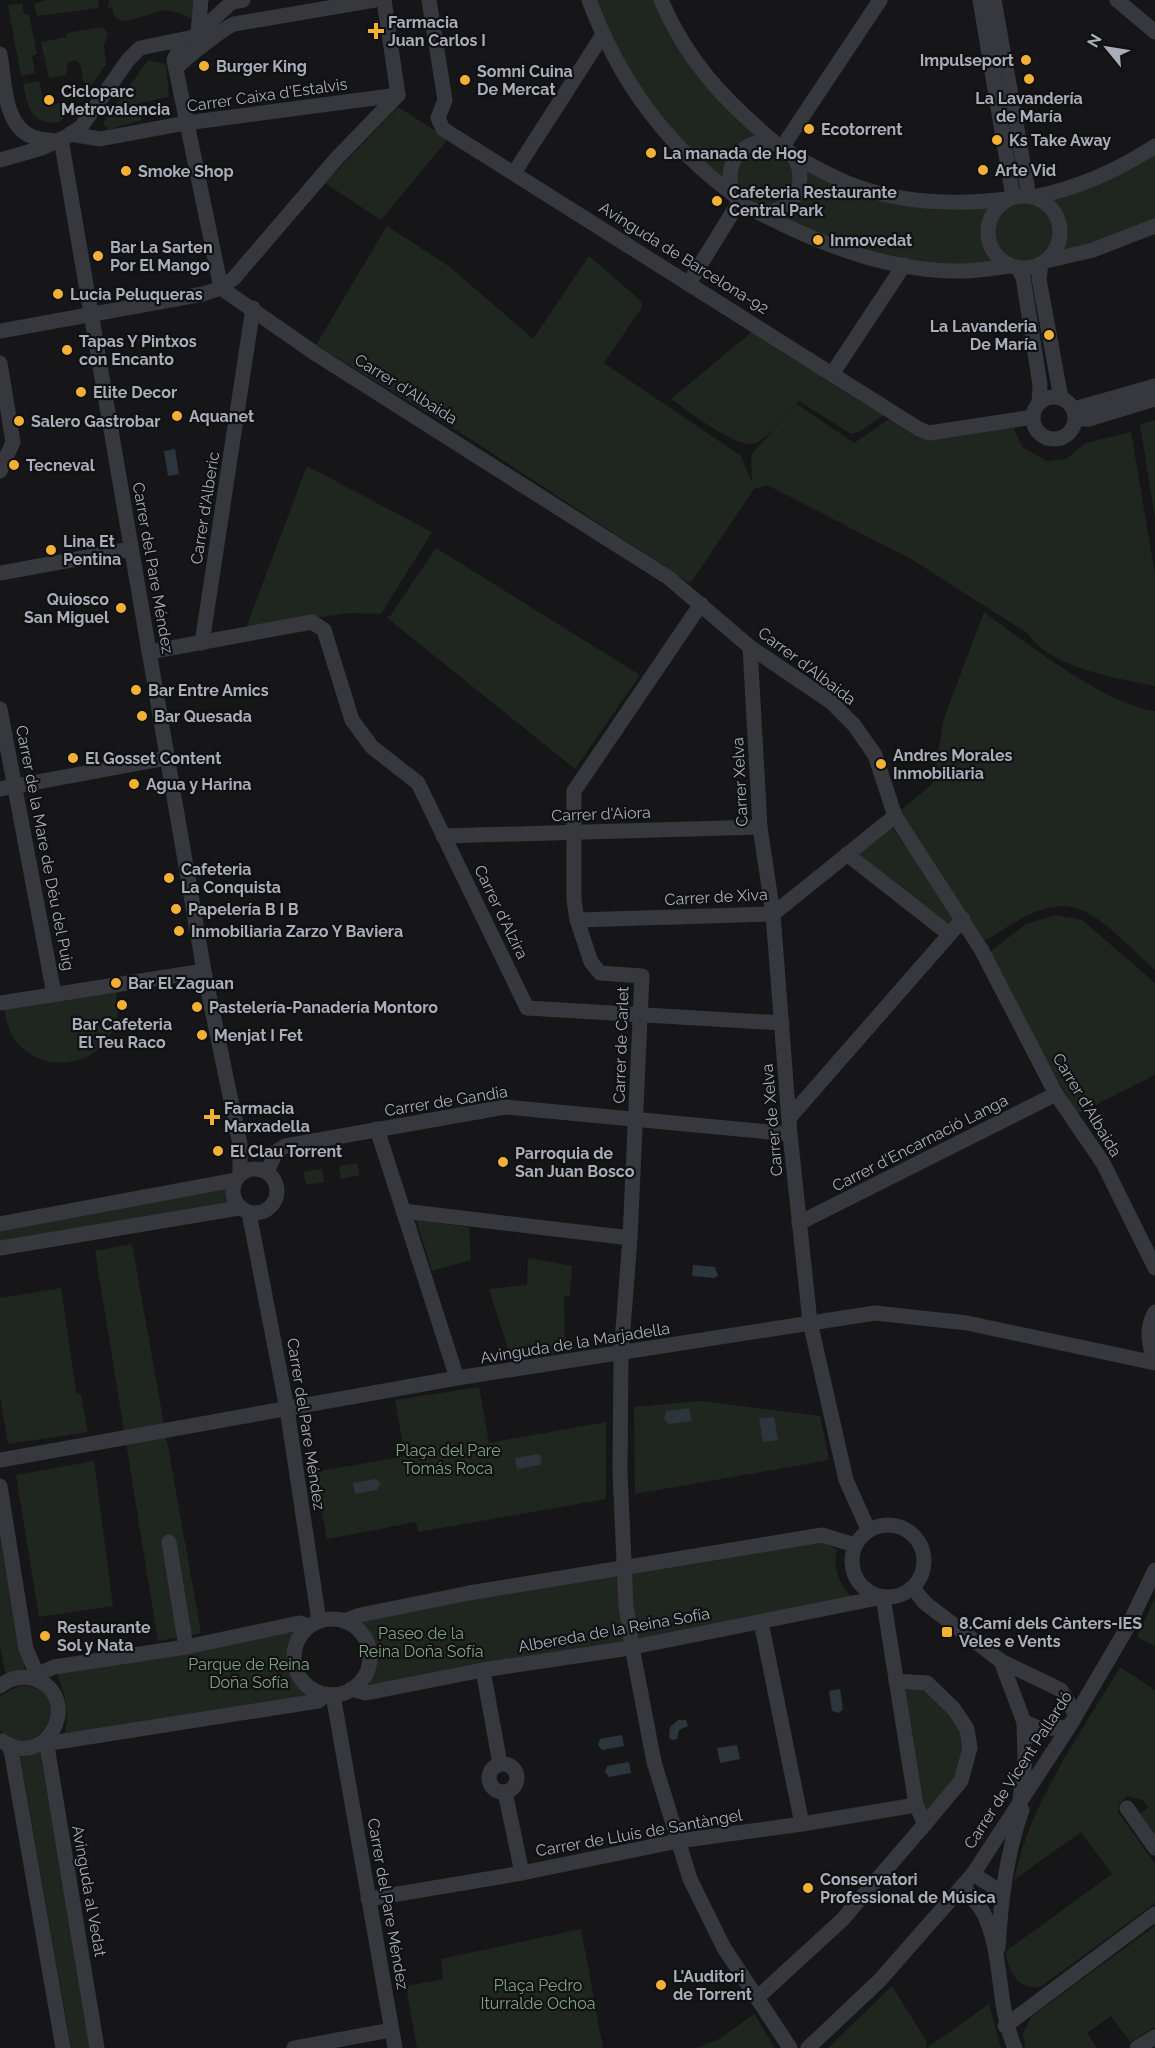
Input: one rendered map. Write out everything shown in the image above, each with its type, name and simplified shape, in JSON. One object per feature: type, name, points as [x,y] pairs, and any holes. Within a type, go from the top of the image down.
[{"type":"street","points":[[195,33],[201,0]]},
{"type":"street","points":[[221,288],[174,60],[195,33],[232,2],[243,0]]},
{"type":"street","points":[[0,160],[62,138],[81,127],[128,60],[140,48],[195,33],[375,0]]},
{"type":"street","points":[[0,331],[203,294],[221,288],[234,278],[320,177],[398,95],[384,0]]},
{"type":"street","name":"Avinguda de Barcelona-92","points":[[429,0],[445,100],[438,118],[443,129],[919,429],[929,433],[1036,410]]},
{"type":"street","points":[[588,0],[602,36],[646,109],[688,158],[758,212],[847,252],[903,265],[959,271],[1014,267],[1093,250],[1155,226]]},
{"type":"street","points":[[661,0],[713,87],[795,158],[855,186],[881,195],[959,205],[1031,197],[1063,191],[1107,175],[1155,146]]},
{"type":"street","points":[[779,144],[880,0]]},
{"type":"street","points":[[980,0],[1011,198]]},
{"type":"street","points":[[994,0],[1031,197]]},
{"type":"street","points":[[1117,0],[1155,32]]},
{"type":"street","points":[[176,69],[183,59],[196,53],[225,28]]},
{"type":"street","points":[[514,172],[602,36]]},
{"type":"street","points":[[0,54],[10,115],[20,129],[33,137],[62,138]]},
{"type":"street","name":"Carrer Caixa d'Estalvis","points":[[62,138],[100,140],[186,123],[398,95]]},
{"type":"street","name":"Carrer del Pare Méndez","points":[[62,138],[90,315],[204,971],[240,1144],[238,1177]]},
{"type":"street","points":[[689,283],[737,198],[729,174],[737,154],[754,143],[779,144]]},
{"type":"street","points":[[758,212],[780,209],[796,194],[800,182],[800,169],[795,158]]},
{"type":"street","points":[[1031,197],[1045,202],[1054,212],[1059,224],[1058,244],[1043,262],[1039,279],[1061,398],[1075,414],[1089,419],[1155,399]]},
{"type":"street","points":[[1011,198],[997,208],[989,221],[988,235],[992,251],[1014,267],[1023,277],[1040,385],[1036,410],[1038,433],[1050,440],[1069,435],[1075,414]]},
{"type":"street","points":[[832,374],[903,265]]},
{"type":"street","name":"Carrer d'Albaida","points":[[221,288],[253,308],[316,354],[669,578],[750,647],[831,702],[854,724],[875,755],[895,816],[963,919],[1056,1094],[1103,1163],[1155,1268]]},
{"type":"street","name":"Carrer d'Alberic","points":[[202,643],[253,308]]},
{"type":"street","points":[[0,363],[13,442],[0,471]]},
{"type":"street","points":[[1075,414],[1155,386]]},
{"type":"street","points":[[1036,410],[1048,397],[1061,398]]},
{"type":"street","points":[[0,573],[131,549]]},
{"type":"street","name":"Carrer de Carlet","points":[[701,604],[574,791],[572,833],[577,920],[591,962],[600,973],[642,976],[630,1238],[621,1355],[620,1473],[624,1568],[632,1647],[654,1762],[690,1879],[724,1948],[790,2048]]},
{"type":"street","name":"Carrer d'Alzira","points":[[202,643],[312,622],[324,630],[352,720],[372,747],[418,783],[527,1008],[782,1023]]},
{"type":"street","points":[[149,652],[202,643]]},
{"type":"street","name":"Carrer Xelva","points":[[750,647],[760,827],[773,914]]},
{"type":"street","name":"Carrer de la Mare de Déu del Puig","points":[[0,708],[7,788],[54,994]]},
{"type":"street","points":[[7,788],[167,758]]},
{"type":"street","name":"Carrer de Xiva","points":[[577,920],[773,914],[895,816]]},
{"type":"street","name":"Carrer d'Aiora","points":[[443,836],[760,827]]},
{"type":"street","points":[[847,854],[949,934]]},
{"type":"street","name":"Carrer de Xelva","points":[[773,914],[790,1134],[810,1322],[846,1480],[868,1529]]},
{"type":"street","points":[[789,1118],[963,919]]},
{"type":"street","points":[[0,1003],[204,971]]},
{"type":"street","name":"Carrer d'Encarnació Langa","points":[[799,1223],[1056,1094]]},
{"type":"street","name":"Carrer de Gandia","points":[[261,1170],[276,1152],[285,1146],[505,1107],[790,1134]]},
{"type":"street","points":[[377,1129],[457,1378]]},
{"type":"street","name":"Carrer del Pare Méndez","points":[[240,1144],[261,1170]]},
{"type":"street","points":[[0,1224],[238,1177],[261,1170],[273,1178],[277,1194],[275,1202],[251,1211],[0,1248]]},
{"type":"street","points":[[238,1177],[232,1191],[251,1211]]},
{"type":"street","name":"Carrer del Pare Méndez","points":[[251,1211],[287,1409],[314,1623]]},
{"type":"street","points":[[403,1211],[630,1238]]},
{"type":"street","points":[[1155,1312],[1149,1330],[1149,1344],[1155,1362]]},
{"type":"street","name":"Avinguda de la Marjadella","points":[[0,1461],[457,1378],[621,1355],[875,1313],[967,1323],[1155,1362]]},
{"type":"street","points":[[0,1486],[26,1649],[36,1678],[56,1698],[58,1709],[58,1720],[43,1743]]},
{"type":"street","points":[[885,1524],[897,1525],[918,1539],[923,1550],[924,1569],[913,1588],[895,1597],[882,1597],[870,1593],[854,1574],[851,1562],[855,1545],[868,1529],[885,1524]]},
{"type":"street","points":[[344,1621],[360,1615],[469,1593],[822,1535],[855,1545]]},
{"type":"street","points":[[168,1542],[186,1647]]},
{"type":"street","name":"Carrer de Vicent Pallardó","points":[[808,2048],[880,1980],[973,1874],[1072,1721],[1127,1628],[1155,1570]]},
{"type":"street","points":[[913,1588],[925,1603],[1001,1661],[1047,1681],[1061,1690],[1072,1721],[1041,1729],[1024,1722]]},
{"type":"street","points":[[882,1597],[916,1805],[926,1824]]},
{"type":"street","name":"Albereda de la Reina Sofía","points":[[351,1689],[366,1693],[483,1670],[632,1647],[882,1597]]},
{"type":"street","points":[[1,1684],[15,1678],[36,1678],[54,1667],[186,1647],[299,1623],[333,1619],[344,1621],[357,1628],[365,1638],[369,1651],[369,1664],[364,1677],[351,1689],[318,1701],[43,1743],[7,1746],[63,2048]]},
{"type":"street","points":[[761,1622],[802,1824]]},
{"type":"street","points":[[314,1623],[296,1645],[295,1668],[308,1687],[330,1695]]},
{"type":"street","points":[[1001,1661],[1024,1722],[1026,1759],[1020,1804]]},
{"type":"street","points":[[483,1670],[500,1764],[493,1767],[489,1780],[492,1787],[505,1792],[522,1873]]},
{"type":"street","points":[[757,1998],[842,1920],[961,1781],[970,1748],[967,1729],[954,1709],[927,1683],[896,1681]]},
{"type":"street","points":[[1019,1706],[1020,1692],[1030,1681],[1047,1681]]},
{"type":"street","name":"Carrer del Pare Méndez","points":[[330,1695],[395,2048]]},
{"type":"street","name":"Avinguda al Vedat","points":[[43,1743],[97,2048]]},
{"type":"street","points":[[997,1958],[1002,1893],[1011,1839],[1029,1790]]},
{"type":"street","name":"Carrer de Lluís de Santàngel","points":[[368,1899],[522,1873],[678,1841],[916,1805]]},
{"type":"street","points":[[1127,1808],[1155,1848]]},
{"type":"street","points":[[973,1874],[1002,1893]]},
{"type":"street","points":[[963,1886],[983,1913],[997,1958],[1005,2026],[1015,2048]]},
{"type":"street","points":[[1005,2026],[1155,1914]]},
{"type":"street","points":[[294,2048],[391,2030]]},
{"type":"green space","points":[[46,0],[99,0],[98,8],[37,16],[34,4]]},
{"type":"green space","points":[[109,0],[194,0],[192,19],[163,10],[121,21],[114,16],[112,7],[108,8]]},
{"type":"green space","points":[[589,0],[661,0],[700,67],[795,157],[881,195],[1009,199],[1107,175],[1155,146],[1155,224],[1018,268],[999,255],[1010,266],[903,265],[758,212],[739,202],[646,109]]},
{"type":"green space","points":[[22,3],[24,14],[29,14],[37,54],[32,56],[35,73],[21,76],[8,5]]},
{"type":"green space","points":[[103,27],[108,34],[104,45],[106,64],[86,94],[80,64],[75,60],[68,63],[66,75],[49,78],[41,42],[67,37],[67,33]]},
{"type":"green space","points":[[148,60],[166,64],[169,97],[140,103],[142,120],[108,130],[103,123]]},
{"type":"green space","points":[[39,81],[45,106],[61,103],[71,109],[60,122],[43,121],[32,113],[23,84]]},
{"type":"green space","points":[[398,107],[448,139],[381,220],[325,183]]},
{"type":"green space","points":[[387,226],[450,267],[533,339],[589,256],[641,301],[642,307],[604,363],[741,456],[752,483],[751,455],[797,404],[854,443],[891,418],[921,437],[1013,426],[1022,447],[1047,461],[1066,459],[1086,443],[1131,432],[1155,575],[1155,686],[1085,670],[1052,655],[1027,633],[911,559],[767,485],[754,489],[692,581],[688,582],[469,438],[316,345]]},
{"type":"green space","points":[[753,331],[885,414],[861,431],[851,434],[799,401],[768,435],[756,443],[748,444],[713,428],[671,399]]},
{"type":"green space","points":[[1155,420],[1155,518],[1140,424]]},
{"type":"green space","points":[[307,466],[432,532],[381,614],[350,613],[248,627],[247,625]]},
{"type":"green space","points":[[436,548],[640,675],[575,769],[386,617],[390,616]]},
{"type":"green space","points":[[984,612],[1043,655],[1091,685],[1114,698],[1155,711],[1155,970],[1113,931],[1079,909],[1061,906],[1041,910],[984,940],[900,811],[931,785],[938,774],[935,771],[944,718]]},
{"type":"green space","points":[[890,824],[957,921],[950,928],[856,851]]},
{"type":"green space","points":[[1056,915],[1082,920],[1155,983],[1155,1075],[1077,1114],[987,954],[1026,924]]},
{"type":"green space","points":[[115,985],[116,1022],[110,1036],[100,1048],[88,1056],[60,1063],[45,1061],[31,1055],[19,1045],[10,1030],[3,1002]]},
{"type":"green space","points":[[357,1163],[360,1175],[341,1179],[339,1166]]},
{"type":"green space","points":[[322,1169],[324,1182],[306,1185],[303,1172]]},
{"type":"green space","points":[[235,1180],[232,1191],[239,1208],[0,1248],[0,1224]]},
{"type":"green space","points":[[416,1220],[469,1227],[471,1260],[432,1271]]},
{"type":"green space","points":[[132,1244],[201,1633],[158,1641],[95,1251]]},
{"type":"green space","points":[[528,1258],[572,1266],[570,1296],[564,1296],[565,1352],[512,1361],[489,1289],[527,1285]]},
{"type":"green space","points":[[61,1288],[76,1392],[81,1395],[88,1432],[8,1444],[0,1396],[0,1298]]},
{"type":"green space","name":"Plaça del Pare Tomás Roca","points":[[479,1387],[489,1443],[606,1422],[606,1499],[418,1532],[416,1522],[327,1539],[315,1472],[405,1456],[395,1400]]},
{"type":"green space","points":[[701,1401],[820,1416],[829,1460],[635,1494],[634,1407]]},
{"type":"green space","points":[[94,1461],[113,1606],[39,1617],[16,1475]]},
{"type":"green space","points":[[0,1524],[25,1670],[7,1674],[0,1645]]},
{"type":"green space","name":"Paseo de la Reina Doña Sofía","points":[[821,1540],[837,1550],[836,1570],[844,1588],[852,1598],[368,1692],[373,1669],[372,1650],[370,1641],[354,1612]]},
{"type":"green space","points":[[1155,1598],[1155,1646],[1137,1637]]},
{"type":"green space","name":"Parque de Reina Doña Sofía","points":[[304,1622],[291,1647],[293,1677],[318,1701],[62,1743],[67,1713],[62,1686],[54,1667]]},
{"type":"green space","points":[[1120,1667],[1155,1690],[1155,1836],[1140,1814],[1149,1807],[1142,1800],[1127,1796],[1119,1804],[1118,1812],[1155,1864],[1155,1903],[1042,1986],[1027,1986],[1021,1983],[1012,1972],[1006,1951],[1112,1874],[1081,1832],[1014,1880],[1032,1823],[1044,1796]]},
{"type":"green space","points":[[898,1683],[925,1684],[945,1704],[964,1737],[964,1763],[959,1777],[949,1793],[926,1818],[920,1803]]},
{"type":"green space","points":[[20,1685],[39,1690],[49,1699],[51,1712],[38,1736],[26,1742],[13,1741],[0,1730],[0,1696]]},
{"type":"green space","points":[[39,1752],[92,2048],[71,2048],[20,1757]]},
{"type":"green space","points":[[1155,1926],[1155,2027],[1130,2042],[1111,2016],[1087,2033],[1097,2048],[1025,2048],[1023,2033],[1031,2017]]},
{"type":"green space","name":"Plaça Pedro Iturralde Ochoa","points":[[581,1929],[603,2048],[417,2048],[406,1986],[443,1979],[441,1959]]},
{"type":"green space","points":[[892,1986],[927,2042],[926,2048],[828,2048]]},
{"type":"green space","points":[[989,2004],[1001,2048],[927,2048]]},
{"type":"green space","points":[[754,2014],[775,2048],[696,2048],[719,2039]]},
{"type":"shaded area","points":[[175,449],[179,474],[168,476],[164,451]]},
{"type":"shaded area","points":[[693,1265],[715,1267],[718,1276],[714,1278],[692,1276]]},
{"type":"shaded area","points":[[689,1408],[692,1421],[669,1424],[664,1419],[666,1411]]},
{"type":"shaded area","points":[[774,1417],[778,1440],[763,1442],[759,1419]]},
{"type":"shaded area","points":[[538,1454],[542,1458],[540,1465],[517,1469],[515,1458]]},
{"type":"shaded area","points":[[375,1479],[381,1483],[377,1490],[355,1494],[353,1483]]},
{"type":"shaded area","points":[[840,1689],[843,1709],[839,1713],[832,1711],[829,1691]]},
{"type":"shaded area","points":[[678,1720],[686,1720],[688,1726],[679,1730],[677,1739],[672,1740],[669,1737],[670,1727]]},
{"type":"shaded area","points":[[622,1735],[624,1746],[602,1750],[598,1745],[600,1739]]},
{"type":"shaded area","points":[[737,1745],[740,1759],[720,1763],[717,1748]]},
{"type":"shaded area","points":[[629,1762],[631,1773],[609,1777],[605,1772],[607,1766]]},
{"type":"place","name":"Farmacia Juan Carlos I","points":[[376,31]]},
{"type":"place","name":"Impulseport","points":[[1026,60]]},
{"type":"place","name":"Burger King","points":[[204,66]]},
{"type":"place","name":"La Lavandería de María","points":[[1029,79]]},
{"type":"place","name":"Somni Cuina De Mercat","points":[[465,80]]},
{"type":"place","name":"Cicloparc Metrovalencia","points":[[49,100]]},
{"type":"place","name":"Ecotorrent","points":[[809,129]]},
{"type":"place","name":"Ks Take Away","points":[[997,140]]},
{"type":"place","name":"La manada de Hog","points":[[651,153]]},
{"type":"place","name":"Arte Vid","points":[[983,170]]},
{"type":"place","name":"Smoke Shop","points":[[126,171]]},
{"type":"place","name":"Cafeteria Restaurante Central Park","points":[[717,201]]},
{"type":"place","name":"Inmovedat","points":[[818,240]]},
{"type":"place","name":"Bar La Sarten Por El Mango","points":[[98,256]]},
{"type":"place","name":"Lucia Peluqueras","points":[[58,294]]},
{"type":"place","name":"La Lavanderia De María","points":[[1049,335]]},
{"type":"place","name":"Tapas Y Pintxos con Encanto","points":[[67,350]]},
{"type":"place","name":"Elite Decor","points":[[81,392]]},
{"type":"place","name":"Aquanet","points":[[177,416]]},
{"type":"place","name":"Salero Gastrobar","points":[[19,421]]},
{"type":"place","name":"Tecneval","points":[[14,465]]},
{"type":"place","name":"Lina Et Pentina","points":[[51,550]]},
{"type":"place","name":"Quiosco San Miguel","points":[[121,608]]},
{"type":"place","name":"Bar Entre Amics","points":[[136,690]]},
{"type":"place","name":"Bar Quesada","points":[[142,716]]},
{"type":"place","name":"El Gosset Content","points":[[73,758]]},
{"type":"place","name":"Andres Morales Inmobiliaria","points":[[881,764]]},
{"type":"place","name":"Agua y Harina","points":[[134,784]]},
{"type":"place","name":"Cafeteria La Conquista","points":[[169,878]]},
{"type":"place","name":"Papelería B I B","points":[[176,909]]},
{"type":"place","name":"Inmobiliaria Zarzo Y Baviera","points":[[179,931]]},
{"type":"place","name":"Bar El Zaguan","points":[[116,983]]},
{"type":"place","name":"Bar Cafeteria El Teu Raco","points":[[122,1005]]},
{"type":"place","name":"Pastelería-Panadería Montoro","points":[[197,1007]]},
{"type":"place","name":"Menjat I Fet","points":[[202,1035]]},
{"type":"place","name":"Farmacia Marxadella","points":[[212,1117]]},
{"type":"place","name":"El Clau Torrent","points":[[218,1151]]},
{"type":"place","name":"Parroquia de San Juan Bosco","points":[[503,1162]]},
{"type":"place","name":"8.Camí dels Cànters-IES Veles e Vents","points":[[947,1632]]},
{"type":"place","name":"Restaurante Sol y Nata","points":[[45,1636]]},
{"type":"place","name":"Conservatori Professional de Música","points":[[808,1888]]},
{"type":"place","name":"L'Auditori de Torrent","points":[[661,1985]]}]
